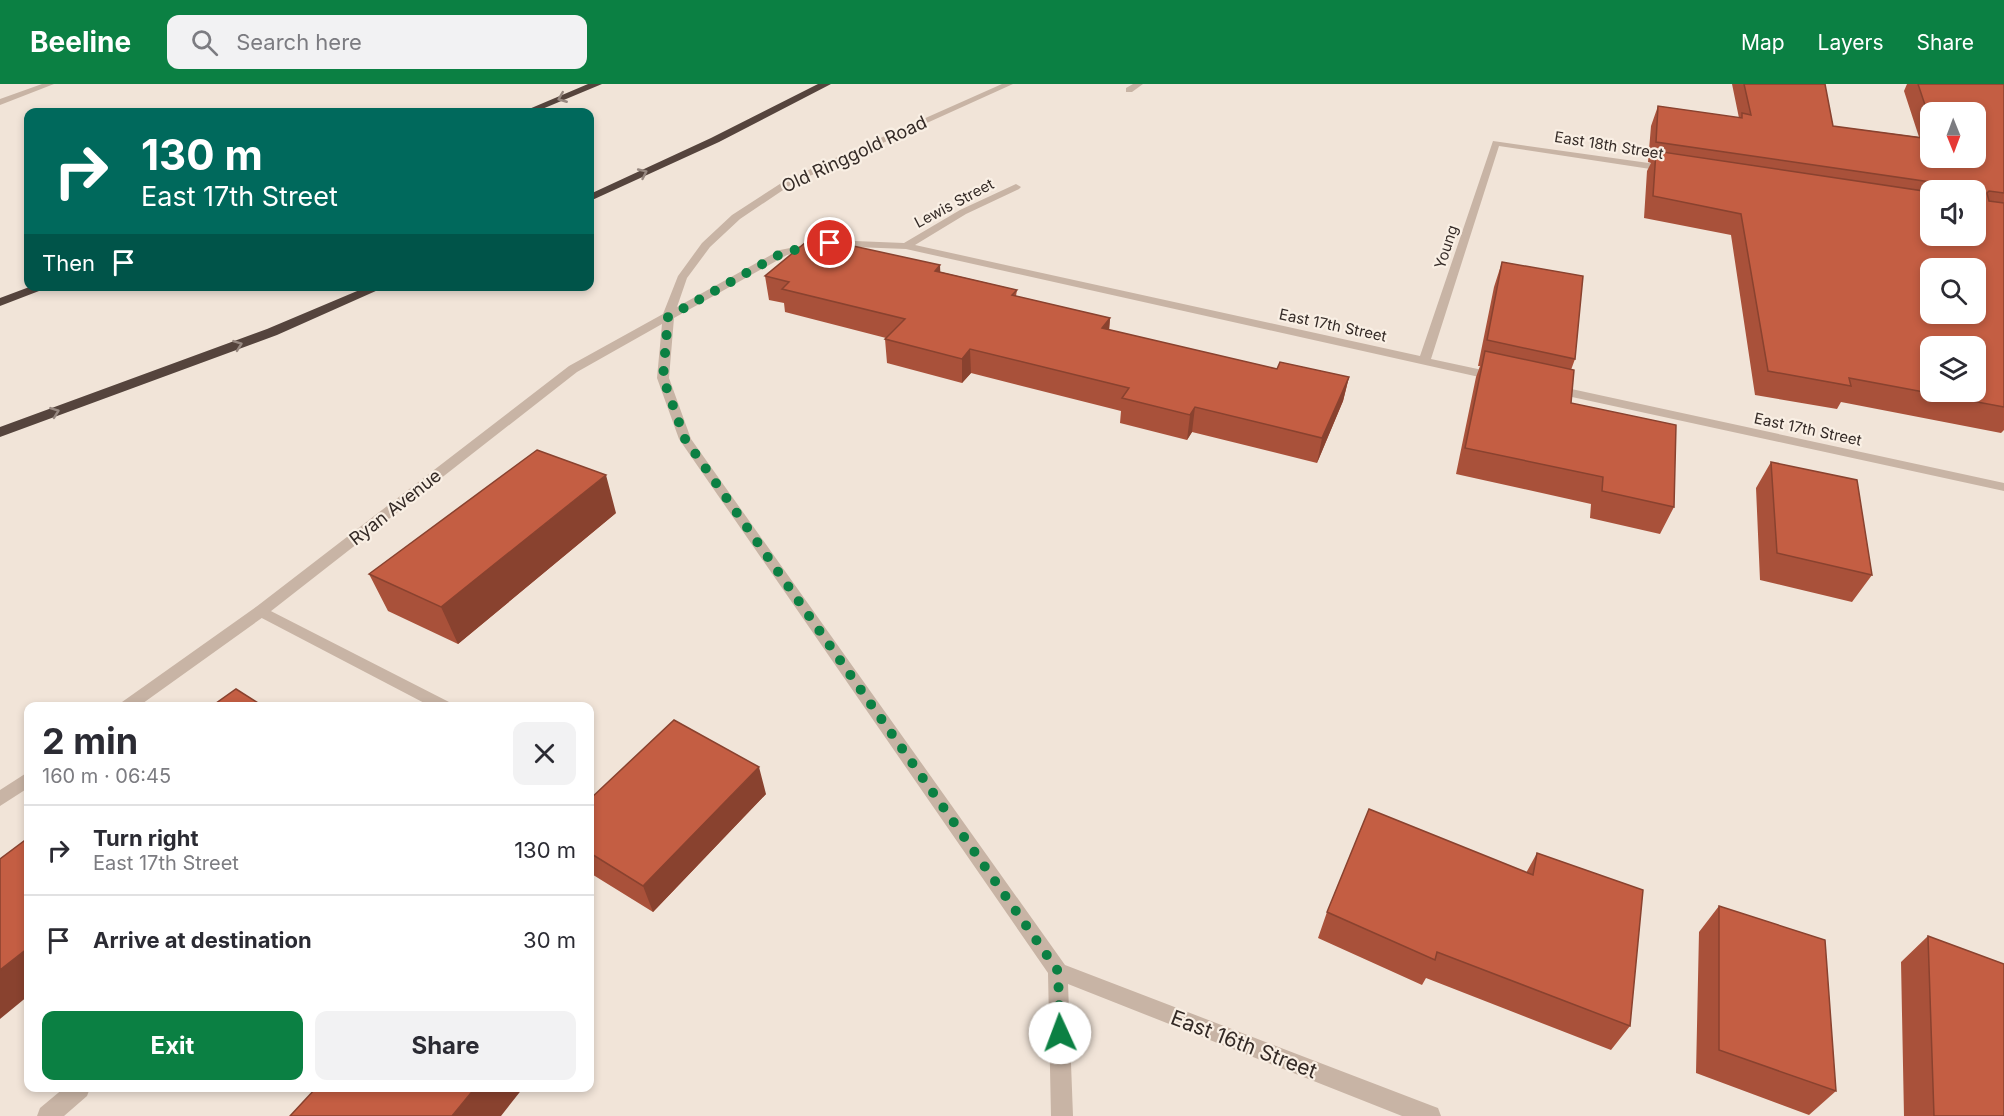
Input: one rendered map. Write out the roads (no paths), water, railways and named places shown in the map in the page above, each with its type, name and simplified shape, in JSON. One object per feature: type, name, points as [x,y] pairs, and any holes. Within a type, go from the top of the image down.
[{"type":"highway","points":[[536,108],[597,84]]},
{"type":"highway","points":[[594,196],[716,140],[826,84]]},
{"type":"highway","points":[[0,302],[32,291]]},
{"type":"highway","points":[[0,432],[272,332],[369,291]]},
{"type":"street","points":[[0,102],[50,84]]},
{"type":"street","name":"Old Ringgold Road","points":[[1009,84],[789,182],[736,217],[706,245],[682,278],[668,317],[663,378],[685,439],[1058,971]]},
{"type":"street","points":[[1129,90],[1139,84]]},
{"type":"street","name":"East 18th Street","points":[[1497,143],[1684,172]]},
{"type":"street","name":"Young","points":[[1424,361],[1497,143]]},
{"type":"street","name":"Lewis Street","points":[[906,246],[963,213],[1016,187]]},
{"type":"street","name":"East 17th Street","points":[[668,317],[784,252],[830,243],[871,243],[906,246],[1505,379]]},
{"type":"street","name":"Ryan Avenue","points":[[135,702],[261,611],[573,369],[668,317]]},
{"type":"street","name":"East 17th Street","points":[[1540,386],[2004,487]]},
{"type":"street","points":[[261,611],[435,702]]},
{"type":"street","points":[[0,799],[24,782]]},
{"type":"street","points":[[1058,971],[1062,1116]]},
{"type":"street","name":"East 16th Street","points":[[1058,971],[1430,1116]]},
{"type":"street","points":[[48,1116],[75,1092]]}]
